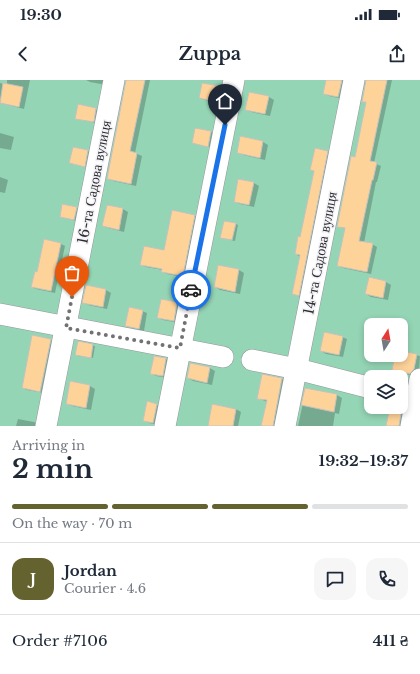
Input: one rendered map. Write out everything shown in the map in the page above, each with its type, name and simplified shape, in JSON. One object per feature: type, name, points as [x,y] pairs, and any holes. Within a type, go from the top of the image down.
[{"type":"street","name":"16-та Садова вулиця","points":[[46,426],[114,80]]},
{"type":"street","points":[[165,426],[234,80]]},
{"type":"street","name":"14-та Садова вулиця","points":[[285,426],[354,80]]},
{"type":"street","points":[[0,314],[66,328],[223,357]]},
{"type":"street","points":[[252,360],[297,369],[364,386]]},
{"type":"street","points":[[411,426],[412,399],[420,379]]},
{"type":"green space","points":[[0,80],[420,80],[420,426],[0,426]]},
{"type":"building","points":[[126,80],[145,80],[130,151],[137,153],[131,184],[107,179]]},
{"type":"building","points":[[326,80],[342,80],[338,97],[323,94]]},
{"type":"building","points":[[366,80],[387,80],[370,161],[377,162],[359,241],[373,243],[367,272],[337,266],[345,228],[337,227],[351,156],[355,157],[366,102],[362,102]]},
{"type":"building","points":[[3,83],[23,87],[19,107],[0,103]]},
{"type":"building","points":[[202,83],[220,86],[217,102],[199,98]]},
{"type":"building","points":[[249,92],[269,96],[265,114],[245,110]]},
{"type":"building","points":[[78,104],[96,108],[94,122],[75,119]]},
{"type":"building","points":[[195,128],[211,131],[208,147],[192,143]]},
{"type":"building","points":[[240,136],[263,141],[260,158],[237,153]]},
{"type":"building","points":[[73,147],[88,150],[85,167],[69,163]]},
{"type":"building","points":[[315,148],[328,151],[299,296],[292,294],[300,255],[295,254],[314,171],[310,170]]},
{"type":"building","points":[[238,179],[254,182],[249,205],[234,202]]},
{"type":"building","points":[[62,204],[77,207],[74,220],[60,217]]},
{"type":"building","points":[[107,205],[123,208],[119,230],[102,226]]},
{"type":"building","points":[[172,210],[195,215],[183,276],[161,272],[162,269],[140,265],[144,246],[164,250]]},
{"type":"building","points":[[224,221],[236,223],[232,240],[220,238]]},
{"type":"building","points":[[44,239],[61,243],[51,291],[31,287],[35,271],[37,272]]},
{"type":"building","points":[[218,265],[239,269],[235,292],[214,287]]},
{"type":"building","points":[[369,277],[386,281],[383,298],[365,294]]},
{"type":"building","points":[[86,285],[106,289],[103,307],[82,303]]},
{"type":"building","points":[[161,299],[177,302],[174,321],[157,318]]},
{"type":"building","points":[[129,307],[143,310],[139,329],[125,326]]},
{"type":"building","points":[[324,332],[343,336],[339,355],[320,351]]},
{"type":"building","points":[[32,335],[51,339],[40,392],[22,388]]},
{"type":"building","points":[[78,341],[93,344],[91,358],[75,355]]},
{"type":"building","points":[[408,352],[417,354],[414,369],[410,374],[408,374],[408,370],[392,370],[394,362],[408,362]]},
{"type":"building","points":[[154,356],[166,358],[163,376],[150,374]]},
{"type":"building","points":[[190,363],[210,367],[207,383],[187,378]]},
{"type":"building","points":[[262,374],[282,378],[273,426],[261,426],[267,400],[257,399]]},
{"type":"building","points":[[70,381],[90,385],[86,408],[66,404]]},
{"type":"building","points":[[305,388],[337,394],[334,412],[301,405]]},
{"type":"building","points":[[147,401],[157,404],[153,423],[143,421]]},
{"type":"building","points":[[212,404],[236,409],[233,426],[208,426]]},
{"type":"building","points":[[389,414],[401,414],[399,426],[386,426]]},
{"type":"way so far","points":[[72,297],[66,328],[180,348],[191,290]]},
{"type":"route","points":[[191,290],[225,125]]}]
